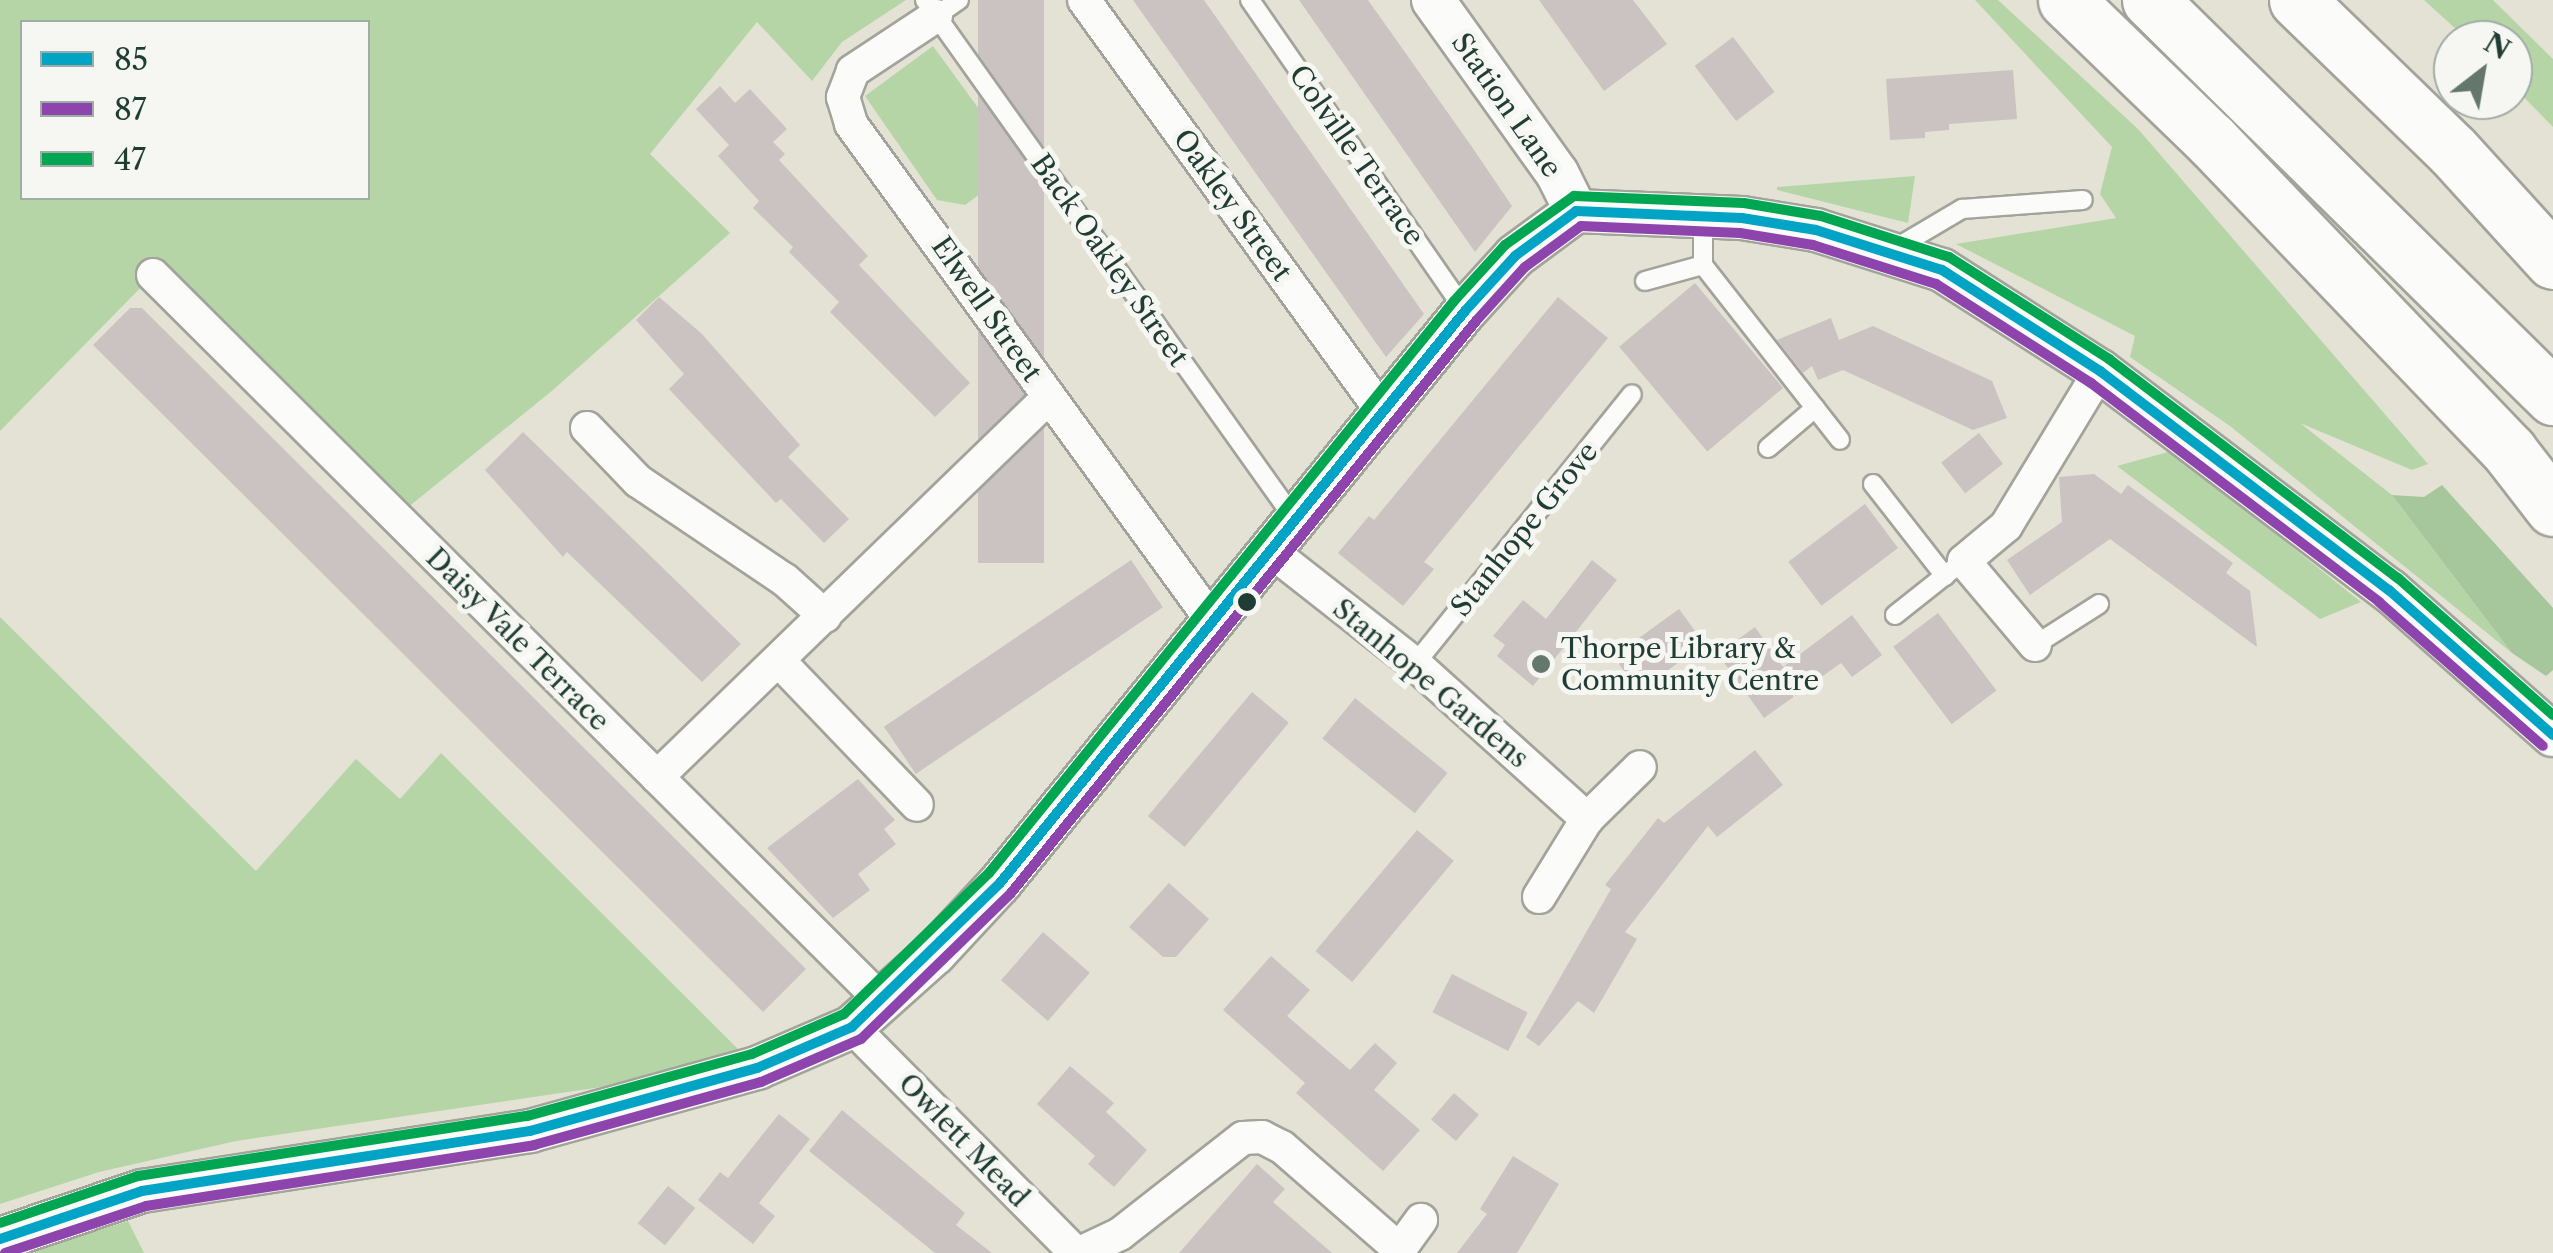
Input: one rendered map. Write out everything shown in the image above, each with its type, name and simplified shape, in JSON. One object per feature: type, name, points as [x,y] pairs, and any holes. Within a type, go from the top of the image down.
[{"type":"highway","points":[[2066,0],[2211,140],[2508,451],[2553,508]]},
{"type":"highway","points":[[2150,0],[2553,396]]},
{"type":"highway","points":[[2297,0],[2452,150],[2553,261]]},
{"type":"street","name":"Oakley Street","points":[[1084,0],[1381,410]]},
{"type":"street","name":"Station Lane","points":[[1433,0],[1557,173],[1576,211]]},
{"type":"street","name":"Elwell Street","points":[[940,5],[852,71],[843,97],[847,110],[1212,622]]},
{"type":"street","points":[[0,1240],[142,1191],[530,1131],[758,1068],[868,1015],[1000,883],[1464,311],[1515,256],[1576,211],[1703,218],[1816,230],[1942,270],[2100,371],[2389,590],[2553,734]]},
{"type":"street","name":"Daisy Vale Terrace","points":[[153,275],[657,777],[868,1015]]},
{"type":"street","points":[[2035,645],[1954,568],[2006,526],[2100,371]]},
{"type":"street","points":[[657,777],[1049,396]]},
{"type":"street","points":[[587,428],[638,482],[785,580],[825,616]]},
{"type":"street","name":"Stanhope Gardens","points":[[1284,536],[1415,664],[1587,819]]},
{"type":"street","points":[[779,660],[917,805]]},
{"type":"street","points":[[1539,897],[1587,819],[1640,766]]},
{"type":"street","name":"Owlett Mead","points":[[868,1015],[1078,1253]]},
{"type":"street","points":[[1078,1253],[1120,1234],[1243,1138],[1262,1137],[1282,1147],[1399,1252],[1420,1220]]},
{"type":"lane","name":"Colville Terrace","points":[[1250,0],[1464,311]]},
{"type":"lane","name":"Back Oakley Street","points":[[940,5],[1284,536]]},
{"type":"lane","points":[[1891,251],[1962,209],[2083,200]]},
{"type":"lane","points":[[1703,218],[1703,265],[1840,440]]},
{"type":"lane","points":[[1645,281],[1703,265]]},
{"type":"lane","name":"Stanhope Grove","points":[[1415,664],[1632,394]]},
{"type":"lane","points":[[1768,448],[1815,408]]},
{"type":"lane","points":[[1873,484],[1954,568],[1895,615]]},
{"type":"lane","points":[[2035,645],[2099,604]]},
{"type":"green space","points":[[0,0],[906,0],[842,42],[812,81],[757,22],[650,154],[730,233],[553,390],[396,517],[153,275],[0,431]]},
{"type":"green space","points":[[1975,0],[1998,0],[2138,129],[2428,464],[2412,470],[2300,423],[2392,495],[2512,653],[2230,426],[2130,357],[2135,336],[1956,244],[2116,218],[2100,194],[2112,147]]},
{"type":"green space","points":[[2424,0],[2493,0],[2513,20],[2446,20]]},
{"type":"green space","points":[[2533,39],[2553,59],[2553,127],[2533,106]]},
{"type":"green space","points":[[933,46],[1020,165],[965,205],[937,200],[865,96]]},
{"type":"green space","points":[[1915,176],[1908,223],[1777,190],[1777,187]]},
{"type":"green space","points":[[2168,452],[2361,602],[2320,619],[2117,466]]},
{"type":"green space","points":[[2442,485],[2553,608],[2553,670],[2546,676],[2512,653],[2392,495],[2424,497]]},
{"type":"green space","points":[[0,617],[256,871],[356,759],[400,799],[441,753],[741,1052],[622,1084],[236,1141],[99,1172],[0,1204]]},
{"type":"green space","points":[[128,1221],[144,1253],[25,1253]]},
{"type":"building","points":[[978,0],[1044,0],[1044,563],[978,563]]},
{"type":"building","points":[[1133,0],[1204,0],[1424,314],[1386,357]]},
{"type":"building","points":[[1299,0],[1368,0],[1472,147],[1512,206],[1475,252]]},
{"type":"building","points":[[1539,0],[1633,0],[1667,44],[1604,91]]},
{"type":"building","points":[[1733,37],[1775,92],[1736,121],[1695,66]]},
{"type":"building","points":[[2013,70],[2017,119],[1949,124],[1949,130],[1925,132],[1925,138],[1890,140],[1886,79]]},
{"type":"building","points":[[720,86],[735,103],[750,89],[787,129],[773,142],[785,154],[779,160],[868,256],[859,265],[970,383],[935,417],[830,312],[839,302],[789,252],[793,247],[753,208],[759,201],[718,156],[729,145],[696,109]]},
{"type":"building","points":[[1695,283],[1783,388],[1707,452],[1619,347]]},
{"type":"building","points":[[659,297],[702,334],[800,445],[788,457],[849,519],[824,543],[781,499],[776,503],[669,389],[684,374],[636,320]]},
{"type":"building","points":[[1558,297],[1608,338],[1424,562],[1434,569],[1403,606],[1338,553],[1369,516],[1374,520]]},
{"type":"building","points":[[130,308],[142,308],[806,969],[763,1012],[93,345]]},
{"type":"building","points":[[1831,318],[1839,340],[1873,326],[1992,381],[2007,418],[1973,430],[1843,370],[1818,380],[1812,366],[1803,373],[1777,340]]},
{"type":"building","points":[[523,432],[741,644],[702,682],[567,552],[563,557],[485,470]]},
{"type":"building","points":[[1979,433],[2003,464],[1965,493],[1941,463]]},
{"type":"building","points":[[2094,474],[2121,494],[2128,485],[2233,563],[2226,573],[2250,591],[2257,647],[2110,539],[2030,595],[2007,560],[2062,522],[2059,477]]},
{"type":"building","points":[[1865,504],[1898,548],[1821,606],[1788,562]]},
{"type":"building","points":[[1131,560],[1163,607],[916,774],[884,727]]},
{"type":"building","points":[[1592,560],[1617,580],[1533,686],[1497,656],[1505,645],[1493,636],[1523,600],[1546,619]]},
{"type":"building","points":[[1679,609],[1704,644],[1639,691],[1613,657]]},
{"type":"building","points":[[1938,613],[1996,690],[1952,724],[1893,647]]},
{"type":"building","points":[[1852,615],[1882,655],[1852,677],[1841,663],[1764,718],[1718,654],[1755,627],[1783,667]]},
{"type":"building","points":[[1252,692],[1289,723],[1185,847],[1148,816]]},
{"type":"building","points":[[1355,698],[1447,773],[1415,813],[1322,738]]},
{"type":"building","points":[[1755,750],[1783,785],[1717,837],[1708,826],[1625,932],[1637,939],[1594,1013],[1578,1001],[1539,1046],[1526,1037],[1611,889],[1605,885],[1658,818],[1664,823]]},
{"type":"building","points":[[858,779],[895,820],[884,829],[896,844],[858,874],[870,890],[833,918],[767,848]]},
{"type":"building","points":[[1417,830],[1454,861],[1352,982],[1315,951]]},
{"type":"building","points":[[1169,883],[1209,919],[1176,957],[1163,957],[1129,927]]},
{"type":"building","points":[[1043,932],[1090,973],[1048,1021],[1001,980]]},
{"type":"building","points":[[1271,956],[1310,990],[1287,1016],[1350,1070],[1375,1043],[1397,1063],[1374,1090],[1420,1130],[1383,1171],[1296,1093],[1305,1083],[1223,1010]]},
{"type":"building","points":[[1452,974],[1528,1013],[1508,1051],[1432,1012]]},
{"type":"building","points":[[1070,1066],[1114,1103],[1106,1112],[1147,1150],[1114,1187],[1088,1164],[1095,1156],[1037,1104]]},
{"type":"building","points":[[1454,1093],[1479,1115],[1456,1141],[1431,1119]]},
{"type":"building","points":[[842,1110],[965,1213],[956,1225],[992,1253],[935,1253],[809,1151]]},
{"type":"building","points":[[779,1114],[810,1139],[759,1203],[775,1216],[753,1244],[698,1200],[720,1172],[728,1178]]},
{"type":"building","points":[[1513,1156],[1559,1184],[1517,1253],[1457,1253],[1487,1214],[1480,1209]]},
{"type":"building","points":[[1257,1164],[1285,1189],[1273,1202],[1332,1253],[1179,1253]]},
{"type":"building","points":[[668,1186],[695,1208],[665,1245],[638,1223]]},
{"type":"transit line","name":"47","points":[[0,1223],[138,1176],[527,1116],[752,1054],[844,1014],[989,873],[1454,301],[1505,245],[1574,196],[1744,203],[1821,216],[1949,257],[2109,359],[2398,578],[2553,715]]},
{"type":"transit line","name":"85","points":[[0,1239],[142,1191],[530,1131],[757,1068],[852,1027],[1000,883],[1465,311],[1515,256],[1576,211],[1742,218],[1816,230],[1942,270],[2100,371],[2389,590],[2553,735]]},
{"type":"transit line","name":"87","points":[[5,1253],[146,1206],[534,1145],[761,1082],[861,1039],[1011,893],[1476,321],[1525,267],[1581,226],[1740,233],[1813,245],[1936,284],[2091,383],[2379,602],[2543,746]]},
{"type":"place","name":"Thorpe Library & Community Centre","points":[[1541,664]]}]
